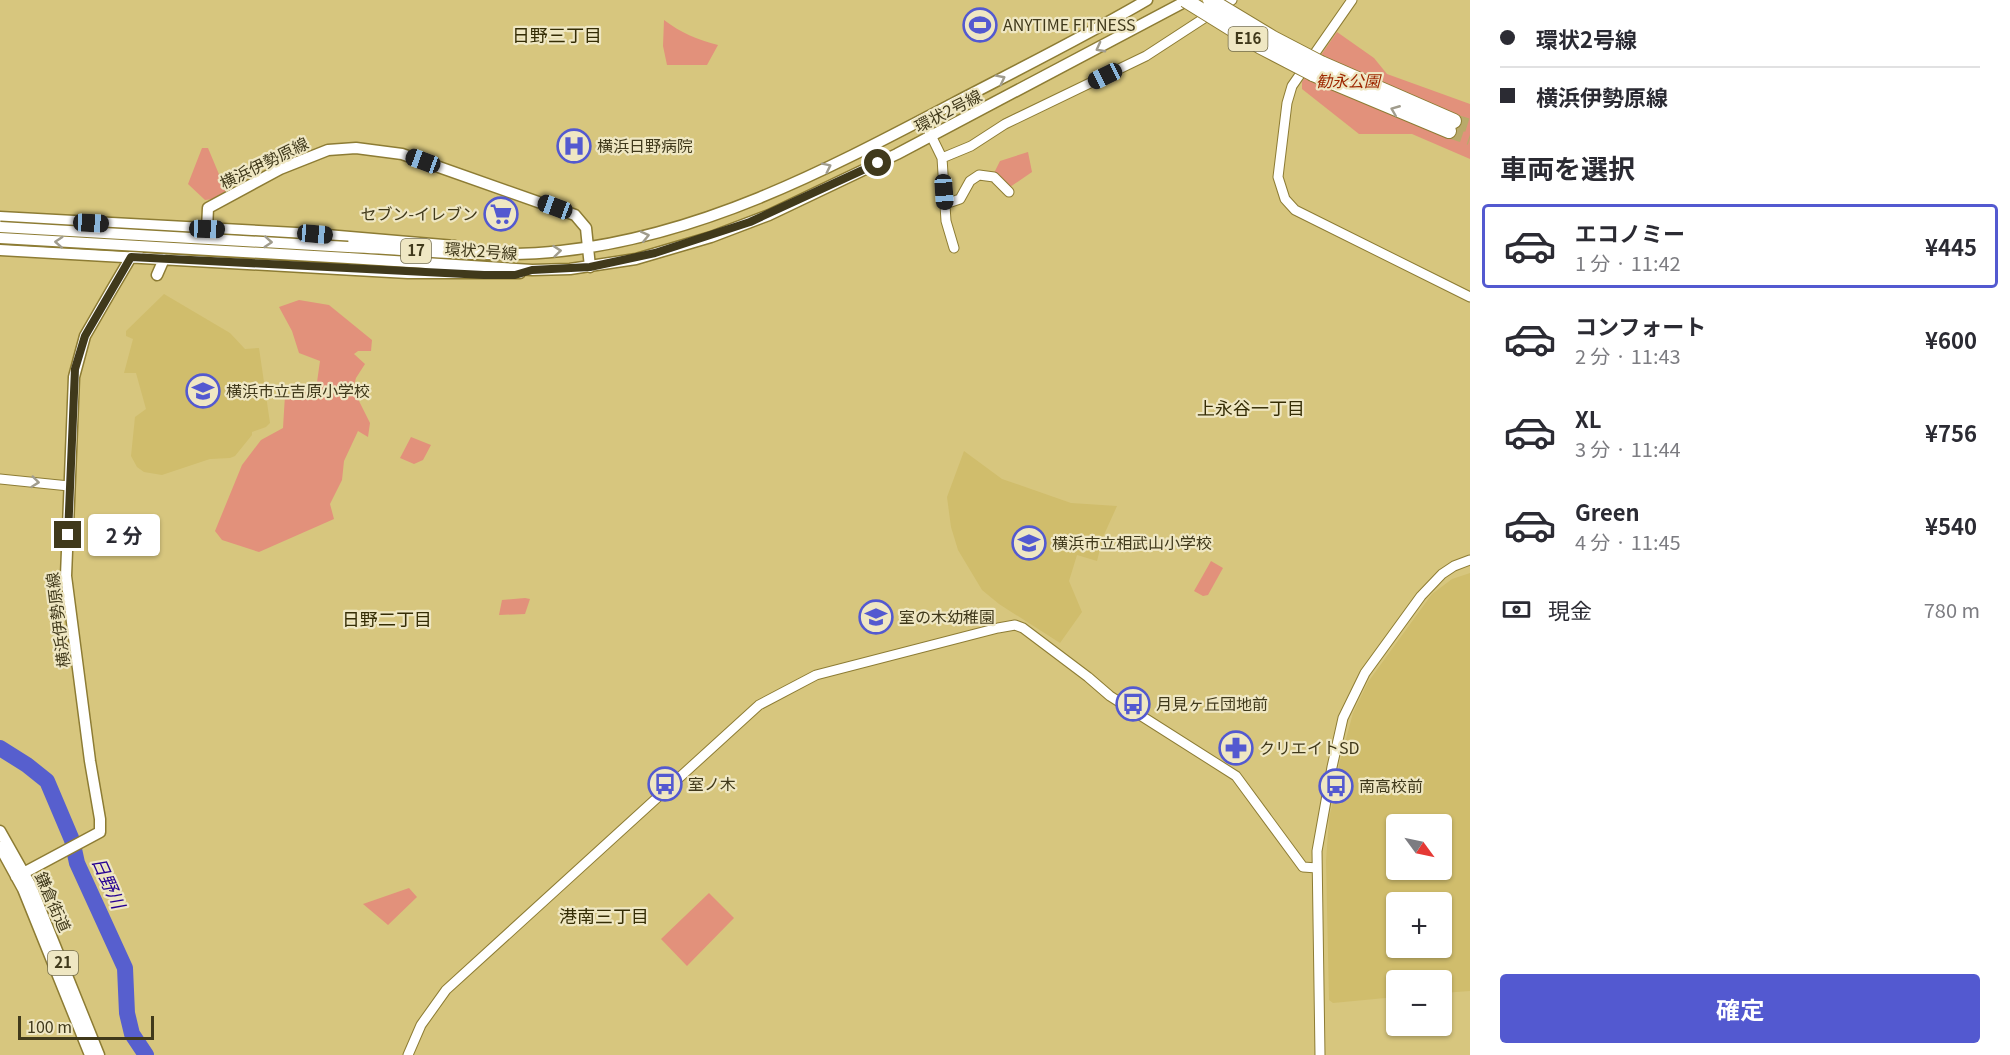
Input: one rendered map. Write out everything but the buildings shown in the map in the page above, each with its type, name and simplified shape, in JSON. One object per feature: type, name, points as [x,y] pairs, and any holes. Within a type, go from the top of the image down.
[{"type":"highway","name":"E16","points":[[1187,0],[1261,47],[1452,126]]},
{"type":"highway","name":"E16","points":[[1210,0],[1273,38],[1317,69]]},
{"type":"main road","name":"環状2号線","points":[[0,238],[348,252],[541,253],[588,247],[674,229],[733,209],[808,177],[923,119],[1147,0]]},
{"type":"main road","name":"環状2号線","points":[[0,227],[348,252],[532,270],[590,267],[636,258],[730,230],[823,189],[933,136],[1187,0]]},
{"type":"main road","name":"横浜伊勢原線","points":[[207,229],[208,208],[212,205],[280,169],[328,150],[356,148],[402,154],[571,213],[584,224],[590,267]]},
{"type":"main road","points":[[0,217],[405,241],[467,247],[484,253]]},
{"type":"main road","name":"横浜伊勢原線","points":[[20,875],[100,832],[66,576],[74,377],[80,350],[131,257],[162,227]]},
{"type":"main road","points":[[0,250],[408,273],[515,275],[532,270]]},
{"type":"main road","points":[[109,256],[115,263],[118,280]]},
{"type":"main road","points":[[157,274],[164,259]]},
{"type":"main road","name":"鎌倉街道","points":[[0,831],[58,950],[99,1055]]},
{"type":"main road","name":"鎌倉街道","points":[[0,848],[20,875],[90,1055]]},
{"type":"street","points":[[942,158],[971,146],[1005,124],[1146,56],[1232,0]]},
{"type":"street","points":[[1352,0],[1292,86],[1286,109],[1278,177],[1281,190],[1285,199],[1295,210],[1470,297]]},
{"type":"street","points":[[923,119],[942,158],[946,221],[954,248]]},
{"type":"street","points":[[945,204],[960,199],[970,181],[979,175],[994,177],[1009,192]]},
{"type":"street","points":[[0,479],[69,486]]},
{"type":"street","points":[[1320,1055],[1317,868],[1319,832],[1343,718],[1357,686],[1431,584],[1454,566],[1470,560]]},
{"type":"street","points":[[408,1055],[421,1025],[446,990],[759,705],[816,675],[998,628],[1015,626],[1023,628],[1110,696],[1236,776],[1304,867],[1317,868]]},
{"type":"shaded area","name":"横浜市立吉原小学校","points":[[164,294],[230,333],[245,349],[259,348],[270,423],[252,432],[235,456],[210,459],[162,475],[144,472],[137,467],[131,456],[135,417],[146,409],[136,373],[124,373],[133,339],[126,336],[126,331]]},
{"type":"shaded area","name":"横浜市立相武山小学校","points":[[964,451],[1002,479],[1071,503],[1117,506],[1103,537],[1097,561],[1077,555],[1069,581],[1082,612],[1060,643],[999,604],[982,590],[958,550],[951,527],[947,497]]},
{"type":"shaded area","points":[[1470,573],[1470,991],[1452,992],[1452,970],[1386,970],[1386,998],[1333,1003],[1329,1000],[1326,861],[1329,818],[1339,777],[1339,765],[1353,713],[1368,682],[1432,594],[1452,579]]},
{"type":"green space","points":[[664,20],[690,36],[718,45],[707,65],[667,65],[663,46]]},
{"type":"green space","name":"勧永公園","points":[[1337,32],[1374,58],[1387,74],[1470,104],[1470,159],[1412,134],[1359,134],[1302,89],[1302,82]]},
{"type":"green space","points":[[202,148],[208,148],[226,191],[213,199],[205,200],[188,184]]},
{"type":"green space","points":[[1028,152],[1032,172],[1010,187],[994,173],[1000,161]]},
{"type":"green space","points":[[299,300],[329,305],[372,340],[371,351],[358,351],[354,354],[365,364],[356,378],[353,389],[370,423],[368,437],[358,431],[344,461],[342,480],[330,504],[334,519],[259,552],[222,540],[215,531],[242,465],[261,440],[283,428],[285,395],[303,395],[317,382],[320,361],[299,353],[292,331],[279,307]]},
{"type":"green space","points":[[411,437],[431,445],[423,460],[414,464],[400,458]]},
{"type":"green space","points":[[1211,561],[1223,568],[1208,595],[1203,596],[1194,591]]},
{"type":"green space","points":[[530,599],[525,614],[499,615],[502,600]]},
{"type":"green space","points":[[409,888],[417,897],[388,925],[363,904]]},
{"type":"green space","points":[[709,893],[734,918],[687,966],[661,939]]},
{"type":"waterway","name":"日野川","points":[[0,748],[47,781],[72,840],[77,863],[125,968],[127,1013],[132,1034],[146,1055]]},
{"type":"tunnel","points":[[1454,121],[1470,126]]},
{"type":"tunnel","points":[[1449,131],[1470,138]]},
{"type":"place","name":"ANYTIME FITNESS","points":[[980,25]]},
{"type":"place","name":"横浜日野病院","points":[[574,146]]},
{"type":"place","name":"セブン-イレブン","points":[[501,214]]},
{"type":"place","name":"横浜市立吉原小学校","points":[[203,391]]},
{"type":"place","name":"横浜市立相武山小学校","points":[[1029,543]]},
{"type":"place","name":"室の木幼稚園","points":[[876,617]]},
{"type":"place","name":"月見ヶ丘団地前","points":[[1133,704]]},
{"type":"place","name":"クリエイトSD","points":[[1236,748]]},
{"type":"place","name":"室ノ木","points":[[665,784]]},
{"type":"place","name":"南高校前","points":[[1336,786]]},
{"type":"district","name":"日野三丁目","points":[[557,36]]},
{"type":"district","name":"上永谷一丁目","points":[[1251,409]]},
{"type":"district","name":"日野二丁目","points":[[387,620]]},
{"type":"district","name":"港南三丁目","points":[[604,917]]},
{"type":"route","points":[[68,535],[75,369],[85,336],[131,257],[408,273],[484,275],[515,275],[532,270],[590,267],[636,258],[711,237],[769,214],[878,163]]}]
